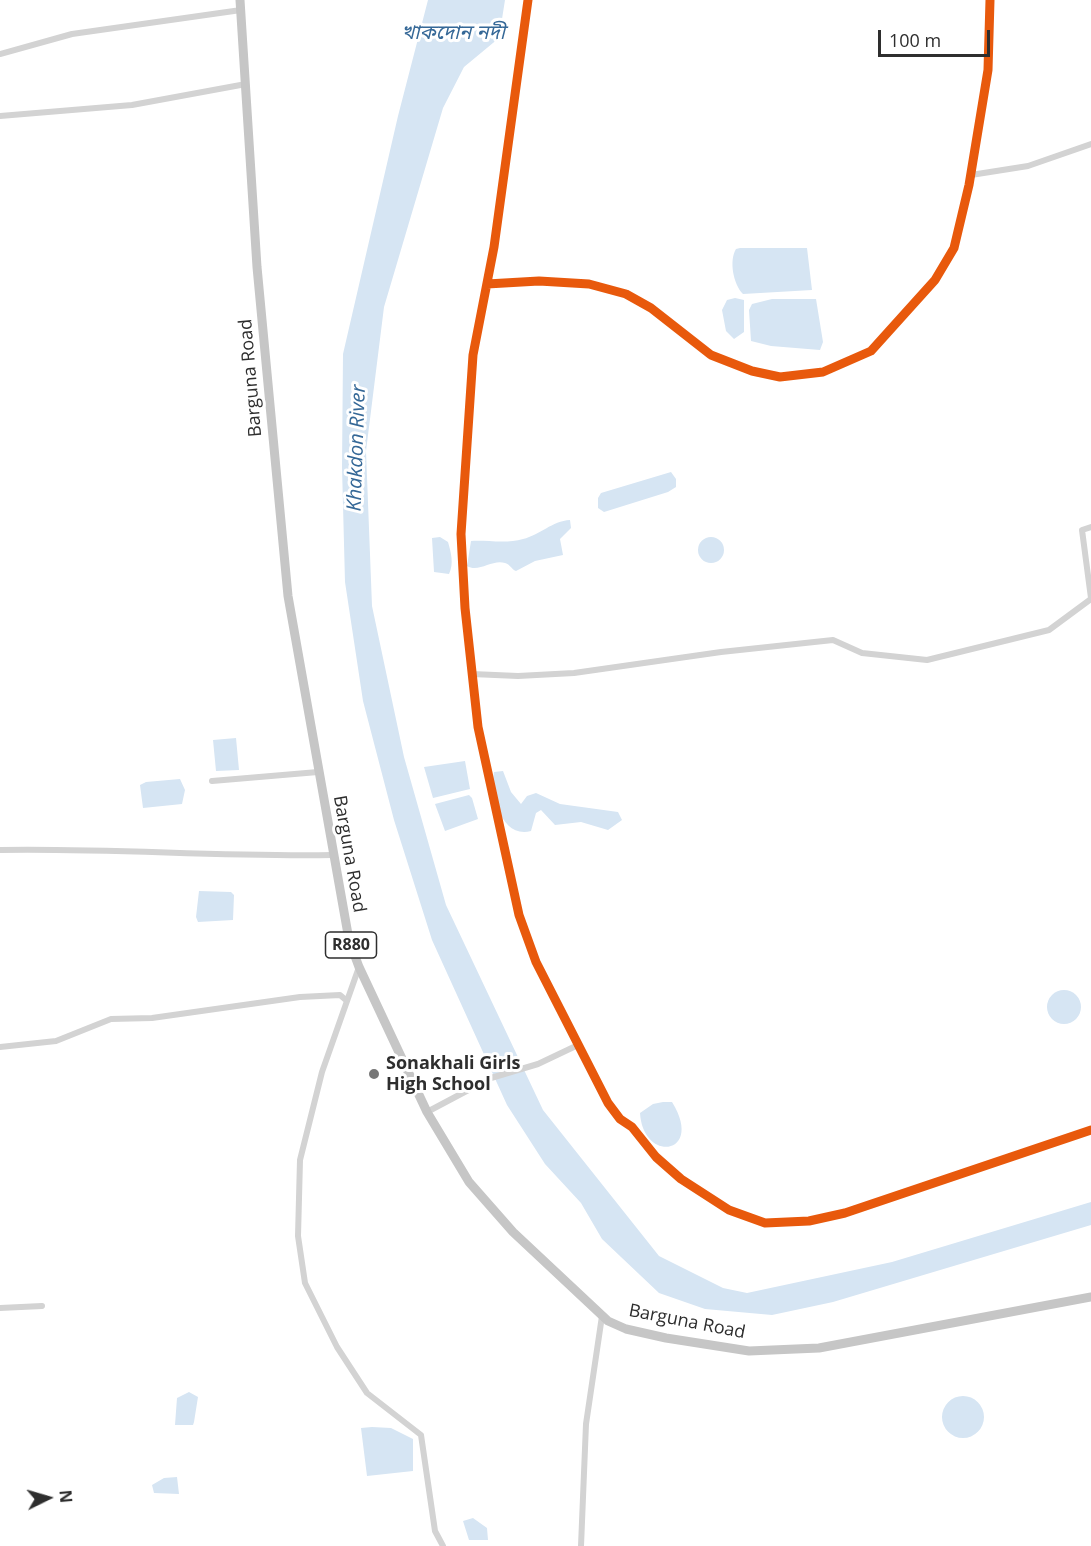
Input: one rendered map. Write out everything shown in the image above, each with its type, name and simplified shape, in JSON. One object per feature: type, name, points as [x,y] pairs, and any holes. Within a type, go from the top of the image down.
[{"type":"main road","name":"Barguna Road","points":[[241,5],[257,267],[288,596],[342,912],[359,967],[427,1112],[469,1182],[513,1232],[602,1316],[626,1329],[749,1351],[819,1348],[1091,1297]]},
{"type":"street","points":[[528,0],[495,247],[473,355],[461,534],[478,727],[519,915],[536,962],[578,1045],[620,1119],[632,1127],[656,1156],[681,1179],[729,1210],[765,1223],[809,1221],[845,1213],[1091,1130]]},
{"type":"street","points":[[487,284],[539,281],[589,284],[626,294],[651,308],[711,355],[752,371],[780,377],[823,372],[871,351],[935,280],[954,248],[971,175],[988,70],[990,0]]},
{"type":"street","points":[[0,54],[72,34],[241,5]]},
{"type":"street","points":[[0,116],[132,105],[246,84]]},
{"type":"street","points":[[971,175],[1028,166],[1091,144]]},
{"type":"street","points":[[472,674],[518,676],[574,673],[721,651],[833,640],[862,653],[927,660],[1049,630],[1091,598],[1082,530],[1091,527]]},
{"type":"street","points":[[212,782],[318,772]]},
{"type":"street","points":[[0,850],[77,849],[235,855],[332,855]]},
{"type":"street","points":[[359,967],[322,1072],[300,1161],[298,1236],[305,1283],[337,1347],[367,1393],[421,1435],[435,1531],[443,1546]]},
{"type":"street","points":[[0,1047],[56,1041],[111,1019],[152,1018],[300,997],[340,995],[347,1001]]},
{"type":"street","points":[[427,1112],[491,1078],[528,1067],[578,1045]]},
{"type":"street","points":[[0,1308],[42,1306]]},
{"type":"street","points":[[581,1546],[586,1425],[602,1316]]},
{"type":"water","name":"খাকদোন নদী","points":[[428,0],[505,0],[499,38],[464,67],[443,108],[384,307],[366,451],[372,606],[404,757],[446,905],[543,1110],[659,1256],[723,1288],[747,1293],[892,1262],[1091,1202],[1091,1225],[833,1302],[772,1315],[705,1309],[659,1293],[602,1239],[581,1203],[545,1164],[507,1105],[432,940],[394,820],[363,701],[345,582],[342,467],[343,354],[398,116]]},
{"type":"water","points":[[807,248],[812,290],[743,294],[737,284],[733,265],[736,249]]},
{"type":"water","points":[[735,298],[744,300],[744,332],[734,339],[726,331],[722,310],[727,300]]},
{"type":"water","points":[[772,299],[816,299],[823,342],[820,350],[771,346],[751,341],[749,310],[752,304]]},
{"type":"water","points":[[671,472],[676,479],[676,487],[668,492],[604,512],[598,508],[598,498],[601,493]]},
{"type":"water","points":[[570,520],[571,528],[560,539],[563,555],[535,561],[516,571],[500,562],[476,568],[467,566],[471,541],[517,540]]},
{"type":"water","points":[[440,537],[448,542],[450,550],[452,562],[449,574],[434,572],[432,538]]},
{"type":"water","points":[[711,537],[720,541],[724,550],[720,559],[711,563],[702,559],[698,550],[702,541]]},
{"type":"water","points":[[236,738],[239,770],[216,771],[213,740]]},
{"type":"water","points":[[465,761],[470,789],[433,798],[424,767]]},
{"type":"water","points":[[503,771],[511,792],[521,804],[527,796],[536,793],[560,804],[618,812],[622,820],[608,830],[581,822],[555,825],[541,810],[536,813],[531,831],[521,832],[505,822],[496,802],[494,772]]},
{"type":"water","points":[[180,779],[185,790],[182,804],[143,808],[140,785],[146,782]]},
{"type":"water","points":[[469,795],[478,819],[445,831],[435,804]]},
{"type":"water","points":[[199,891],[231,892],[234,895],[233,920],[198,922],[196,917]]},
{"type":"water","points":[[1064,990],[1076,995],[1081,1007],[1076,1019],[1064,1024],[1052,1019],[1047,1007],[1052,995]]},
{"type":"water","points":[[672,1102],[680,1120],[681,1133],[677,1142],[670,1146],[660,1146],[651,1140],[644,1129],[640,1113],[653,1104]]},
{"type":"water","points":[[189,1392],[198,1397],[193,1425],[175,1425],[177,1398]]},
{"type":"water","points":[[963,1396],[971,1397],[978,1402],[983,1409],[983,1425],[978,1432],[971,1437],[963,1438],[955,1437],[948,1432],[943,1425],[942,1417],[943,1409],[948,1402],[955,1397]]},
{"type":"water","points":[[361,1428],[391,1428],[413,1439],[413,1471],[367,1476]]},
{"type":"water","points":[[177,1477],[179,1494],[154,1493],[152,1485],[164,1478]]},
{"type":"water","points":[[473,1518],[487,1528],[488,1540],[469,1540],[463,1521]]},
{"type":"cycle path","points":[[528,0],[494,247],[473,355],[461,534],[465,608],[478,727],[519,915],[536,962],[608,1103],[620,1119],[632,1127],[656,1157],[681,1179],[729,1210],[765,1223],[809,1221],[845,1213],[1091,1130]]},
{"type":"cycle path","points":[[487,284],[539,281],[589,284],[626,294],[651,308],[711,355],[752,371],[780,377],[823,372],[871,351],[935,280],[954,248],[969,185],[988,70],[990,0]]},
{"type":"place","name":"Sonakhali Girls High School","points":[[374,1074]]},
{"type":"water label","name":"Khakdon River","points":[[357,448]]}]
